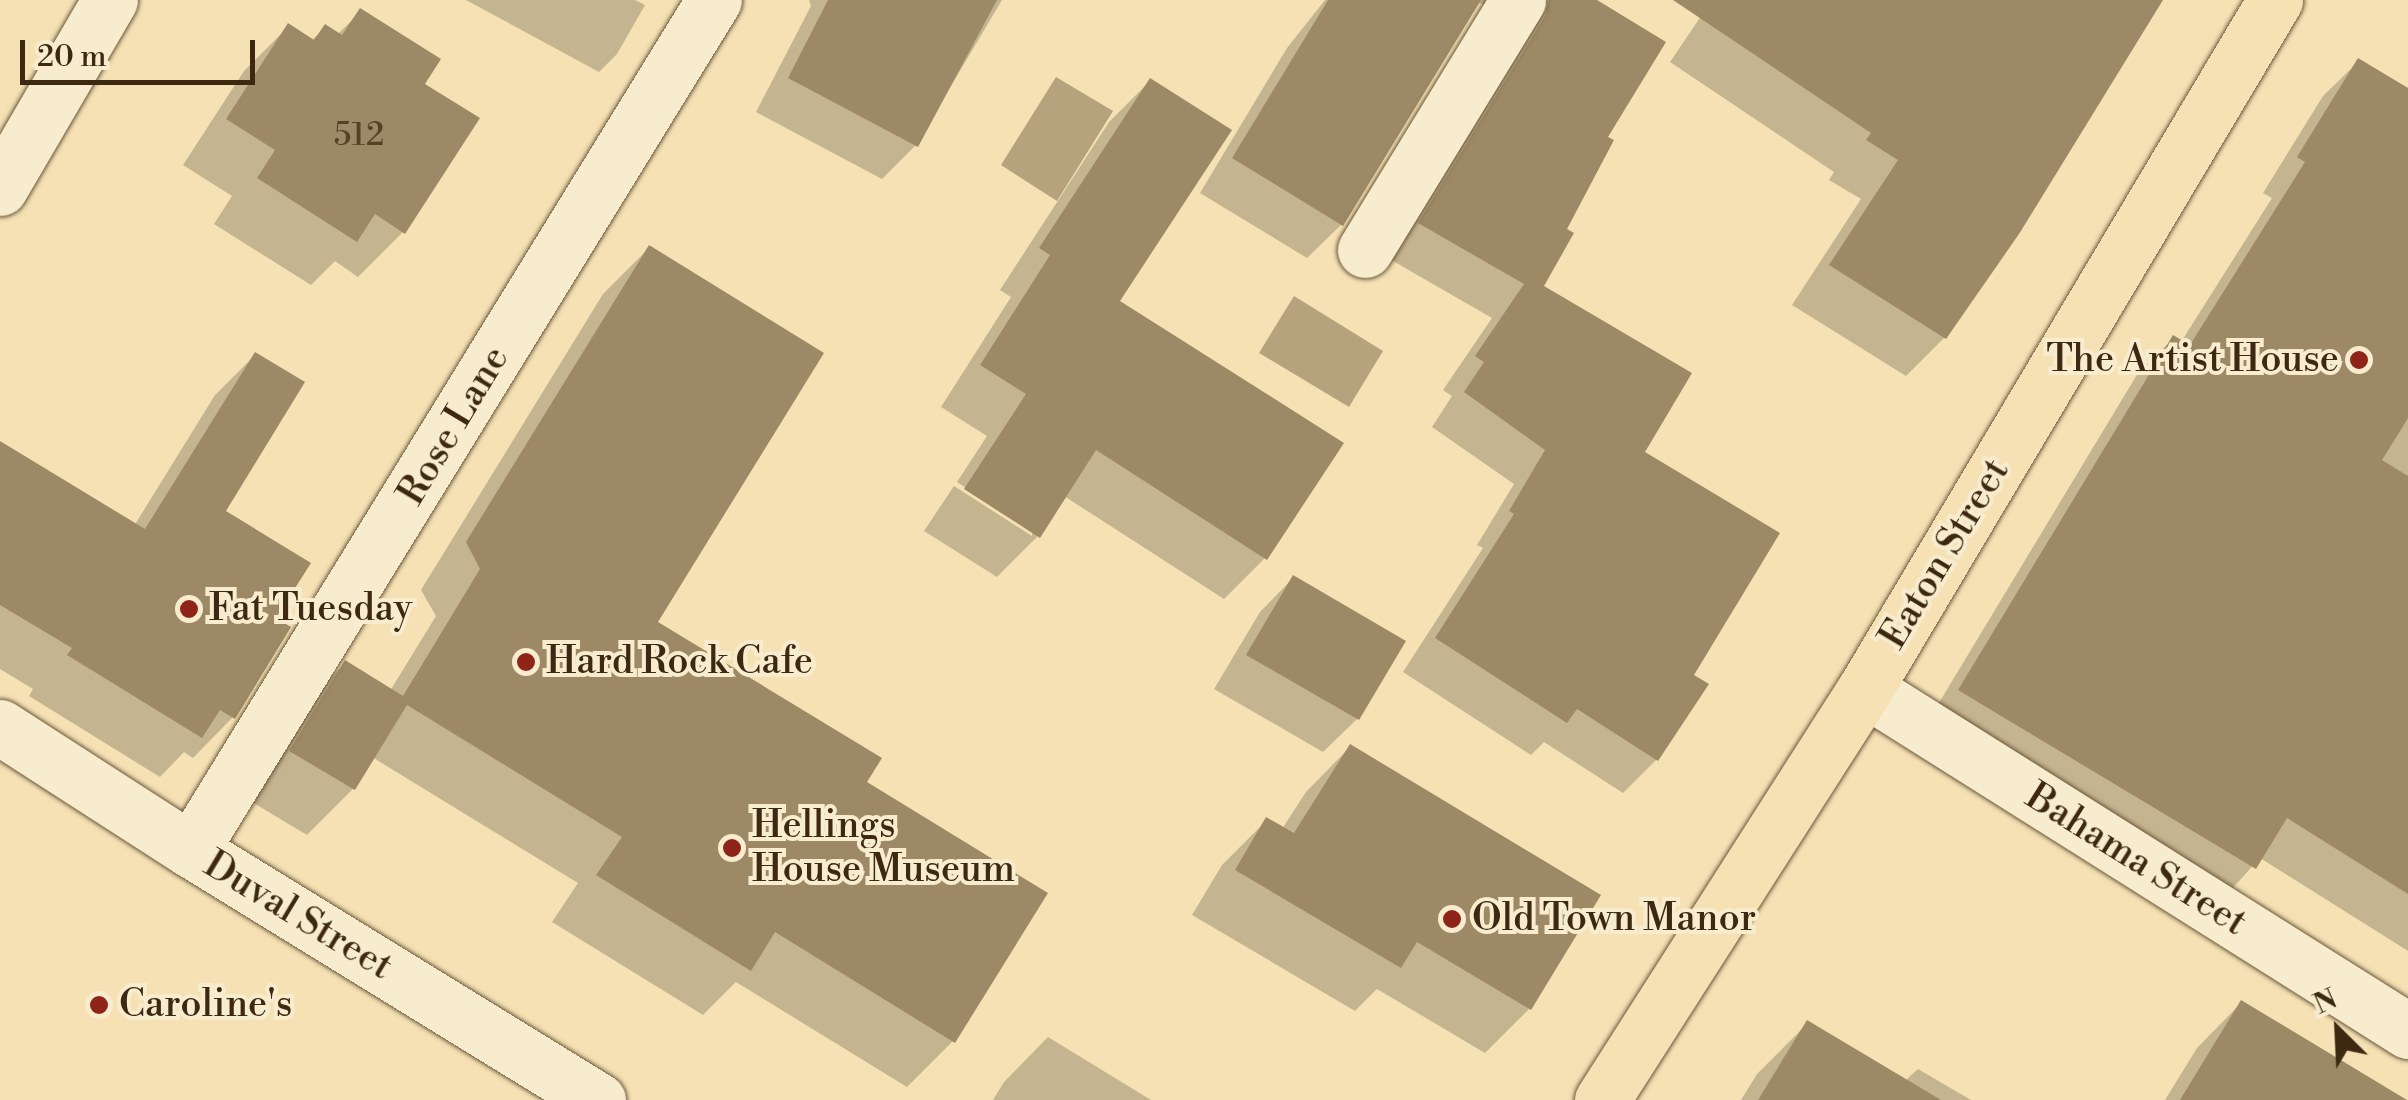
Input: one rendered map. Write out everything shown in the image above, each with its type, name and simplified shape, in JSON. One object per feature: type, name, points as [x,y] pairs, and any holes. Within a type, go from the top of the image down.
[{"type":"main road","name":"Eaton Street","points":[[1602,1100],[1865,689],[2275,0]]},
{"type":"street","points":[[0,188],[110,0]]},
{"type":"street","name":"Rose Lane","points":[[190,850],[714,0]]},
{"type":"street","points":[[1365,250],[1518,0]]},
{"type":"street","name":"Bahama Street","points":[[1865,689],[2408,1031]]},
{"type":"street","name":"Duval Street","points":[[0,727],[190,850],[598,1100]]},
{"type":"shaded area","points":[[1056,77],[1113,111],[1057,201],[1001,165]]},
{"type":"shaded area","points":[[1294,296],[1383,351],[1349,407],[1259,353]]},
{"type":"building","points":[[828,0],[997,0],[918,147],[788,78]]},
{"type":"building","points":[[1328,0],[1481,0],[1343,226],[1232,158]]},
{"type":"building","points":[[1549,0],[1597,0],[1666,42],[1608,137],[1614,140],[1567,229],[1574,233],[1544,286],[1692,373],[1645,452],[1780,533],[1694,675],[1709,684],[1658,761],[1577,709],[1567,723],[1435,638],[1514,514],[1509,511],[1545,450],[1464,392],[1484,362],[1475,356],[1524,284],[1418,223],[1545,16]]},
{"type":"building","points":[[1673,0],[2163,0],[2019,234],[1946,339],[1829,265],[1898,160],[1866,140],[1871,133]]},
{"type":"building","points":[[360,8],[441,59],[425,84],[480,118],[405,234],[375,214],[357,242],[257,178],[275,150],[226,119],[288,23],[314,40],[325,24],[342,35]]},
{"type":"building","points":[[2358,58],[2408,88],[2408,418],[2382,460],[2408,476],[2408,894],[2287,818],[2256,869],[1958,690],[2173,335],[2190,345],[2305,162],[2297,157]]},
{"type":"building","points":[[1150,78],[1232,130],[1120,301],[1344,443],[1267,560],[1096,450],[1040,538],[964,489],[1026,394],[980,365],[1050,255],[1039,248]]},
{"type":"building","points":[[649,245],[824,353],[658,622],[882,758],[867,782],[1048,893],[955,1043],[775,932],[751,971],[596,875],[622,837],[407,705],[355,790],[289,751],[345,660],[403,696],[480,569],[466,542]]},
{"type":"building","points":[[255,352],[305,382],[226,511],[311,563],[276,618],[291,627],[235,719],[220,710],[202,738],[67,655],[72,648],[0,605],[0,441],[145,529]]},
{"type":"building","points":[[1293,575],[1406,641],[1359,720],[1246,655]]},
{"type":"building","name":"Old Town Manor","points":[[1350,744],[1601,895],[1531,1010],[1417,942],[1401,968],[1235,870],[1266,817],[1294,833]]},
{"type":"building","points":[[2241,1000],[2407,1100],[2180,1100]]},
{"type":"building","points":[[1807,1020],[1941,1100],[1758,1100]]},
{"type":"place","name":"The Artist House","points":[[2359,360]]},
{"type":"place","name":"Fat Tuesday","points":[[189,609]]},
{"type":"place","name":"Hard Rock Cafe","points":[[526,662]]},
{"type":"place","name":"Hellings House Museum","points":[[732,848]]},
{"type":"place","name":"Old Town Manor","points":[[1452,919]]},
{"type":"place","name":"Caroline's","points":[[99,1005]]}]
